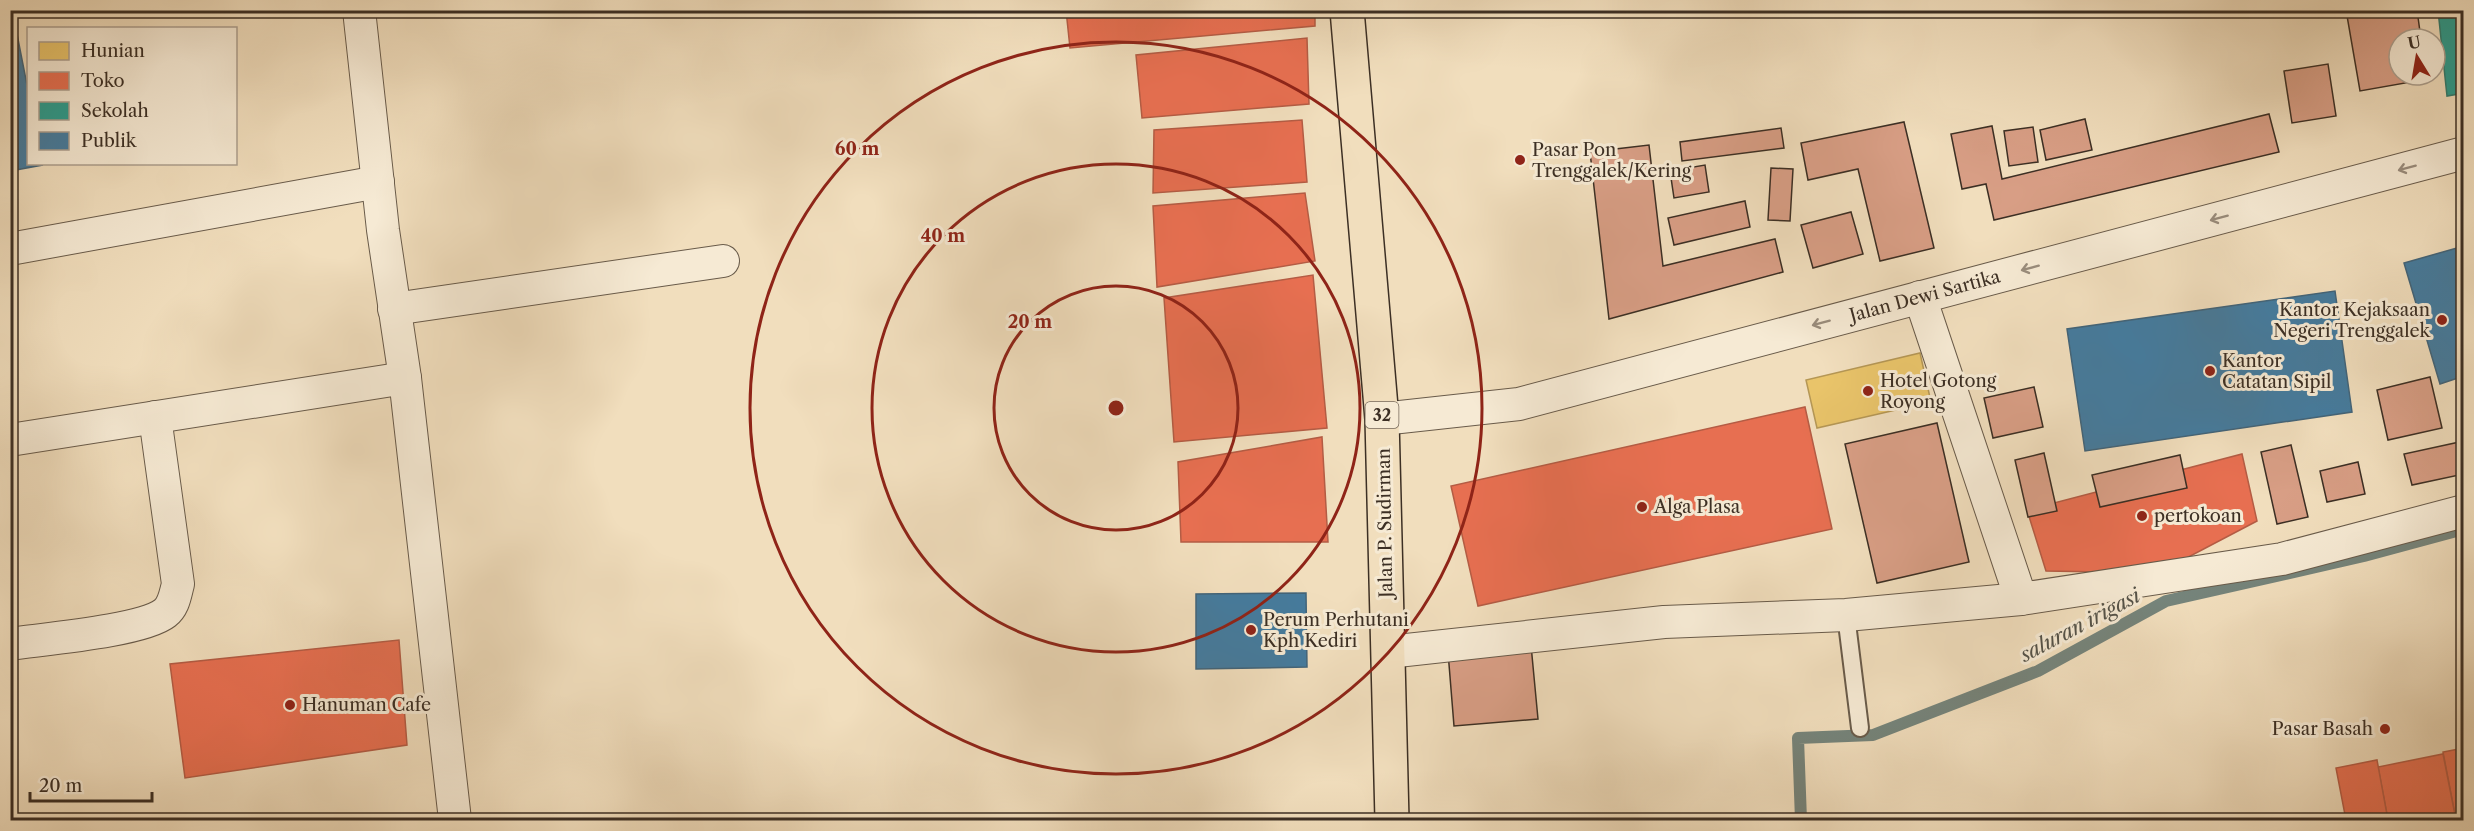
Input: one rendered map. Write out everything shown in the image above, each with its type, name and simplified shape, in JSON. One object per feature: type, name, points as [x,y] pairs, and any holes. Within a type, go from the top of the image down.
[{"type":"highway","name":"Jalan P. Sudirman","points":[[1347,10],[1382,419],[1392,820]]},
{"type":"street","points":[[360,10],[378,182],[405,378],[455,820]]},
{"type":"street","name":"Jalan Dewi Sartika","points":[[1382,419],[1519,404],[2463,153]]},
{"type":"street","points":[[10,249],[378,182]]},
{"type":"street","points":[[394,309],[723,261]]},
{"type":"street","points":[[1920,297],[2021,599]]},
{"type":"street","points":[[10,440],[405,378]]},
{"type":"street","points":[[10,644],[156,619],[167,612],[174,602],[178,584],[155,417]]},
{"type":"street","points":[[1388,652],[1664,622],[1846,615],[2021,599],[2282,559],[2463,511]]},
{"type":"lane","points":[[1846,615],[1860,728]]},
{"type":"building: Hunian","name":"Hotel Gotong Royong","points":[[1920,353],[1931,402],[1817,428],[1806,380]]},
{"type":"building: Toko","points":[[1066,10],[1315,10],[1315,26],[1070,48]]},
{"type":"building: Toko","points":[[1307,38],[1309,104],[1142,118],[1136,55]]},
{"type":"building: Toko","points":[[1302,120],[1307,182],[1153,193],[1154,130]]},
{"type":"building: Toko","points":[[1305,193],[1315,261],[1157,287],[1153,206]]},
{"type":"building: Toko","points":[[1313,275],[1327,428],[1174,442],[1164,298]]},
{"type":"building: Toko","name":"Alga Plasa","points":[[1805,407],[1832,529],[1478,606],[1451,486]]},
{"type":"building: Toko","points":[[1322,437],[1328,542],[1181,542],[1178,462]]},
{"type":"building: Toko","name":"pertokoan","points":[[2242,454],[2257,521],[2158,573],[2046,571],[2027,510]]},
{"type":"building: Toko","name":"Hanuman Cafe","points":[[399,640],[407,745],[185,778],[170,664]]},
{"type":"building: Toko","points":[[2464,748],[2464,820],[2456,820],[2443,752]]},
{"type":"building: Toko","points":[[2443,754],[2456,820],[2388,820],[2378,767]]},
{"type":"building: Toko","points":[[2377,760],[2388,820],[2346,820],[2336,768]]},
{"type":"building: Sekolah","points":[[2438,10],[2464,10],[2464,93],[2447,96],[2447,27],[2440,27]]},
{"type":"building: Publik","points":[[16,29],[27,85],[27,165],[43,165],[10,171],[10,31]]},
{"type":"building: Publik","name":"Kantor Kejaksaan Negeri Trenggalek","points":[[2464,246],[2464,376],[2440,384],[2404,263]]},
{"type":"building: Publik","name":"Kantor Catatan Sipil","points":[[2335,291],[2352,412],[2085,451],[2067,329]]},
{"type":"building: Publik","name":"Perum Perhutani Kph Kediri","points":[[1306,593],[1307,667],[1196,669],[1196,594]]},
{"type":"building: Lainnya","points":[[2346,10],[2417,10],[2419,27],[2387,27],[2387,86],[2360,91]]},
{"type":"building: Lainnya","points":[[2328,64],[2336,116],[2292,123],[2284,71]]},
{"type":"building: Lainnya","points":[[2269,114],[2279,152],[1994,220],[1986,184],[1962,189],[1951,134],[1992,126],[2002,179]]},
{"type":"building: Lainnya","points":[[2085,119],[2092,150],[2046,160],[2040,130]]},
{"type":"building: Lainnya","points":[[1904,122],[1934,248],[1880,261],[1858,169],[1808,180],[1801,143]]},
{"type":"building: Lainnya","points":[[2033,127],[2038,162],[2009,166],[2004,131]]},
{"type":"building: Lainnya","points":[[1781,128],[1784,148],[1682,161],[1680,142]]},
{"type":"building: Lainnya","points":[[1649,145],[1663,266],[1775,239],[1783,272],[1609,319],[1590,152]]},
{"type":"building: Lainnya","points":[[1705,165],[1709,192],[1674,198],[1670,171]]},
{"type":"building: Lainnya","points":[[1771,168],[1793,169],[1790,221],[1768,220]]},
{"type":"building: Lainnya","points":[[1745,201],[1750,227],[1674,245],[1668,218]]},
{"type":"building: Lainnya","points":[[1851,212],[1863,254],[1813,268],[1801,225]]},
{"type":"building: Lainnya","points":[[2430,377],[2442,428],[2388,440],[2377,390]]},
{"type":"building: Lainnya","points":[[2034,387],[2043,427],[1993,438],[1984,398]]},
{"type":"building: Lainnya","points":[[1937,423],[1969,562],[1877,583],[1845,444]]},
{"type":"building: Lainnya","points":[[2464,441],[2464,474],[2412,485],[2404,454]]},
{"type":"building: Lainnya","points":[[2291,445],[2308,517],[2277,524],[2261,452]]},
{"type":"building: Lainnya","points":[[2044,453],[2057,511],[2028,517],[2015,460]]},
{"type":"building: Lainnya","points":[[2180,455],[2187,488],[2100,507],[2092,475]]},
{"type":"building: Lainnya","points":[[2358,462],[2365,494],[2327,502],[2320,471]]},
{"type":"building: Lainnya","points":[[1531,645],[1538,719],[1454,726],[1448,652]]},
{"type":"waterway","name":"saluran irigasi","points":[[1801,820],[1798,738],[1873,735],[2038,671],[2166,601],[2364,556],[2464,529]]},
{"type":"place","name":"Pasar Pon Trenggalek/Kering","points":[[1520,160]]},
{"type":"place","name":"Kantor Kejaksaan Negeri Trenggalek","points":[[2442,320]]},
{"type":"place","name":"Kantor Catatan Sipil","points":[[2210,371]]},
{"type":"place","name":"Hotel Gotong Royong","points":[[1868,391]]},
{"type":"place","name":"Alga Plasa","points":[[1642,507]]},
{"type":"place","name":"pertokoan","points":[[2142,516]]},
{"type":"place","name":"Perum Perhutani Kph Kediri","points":[[1251,630]]},
{"type":"place","name":"Hanuman Cafe","points":[[290,705]]},
{"type":"place","name":"Pasar Basah","points":[[2385,729]]}]
